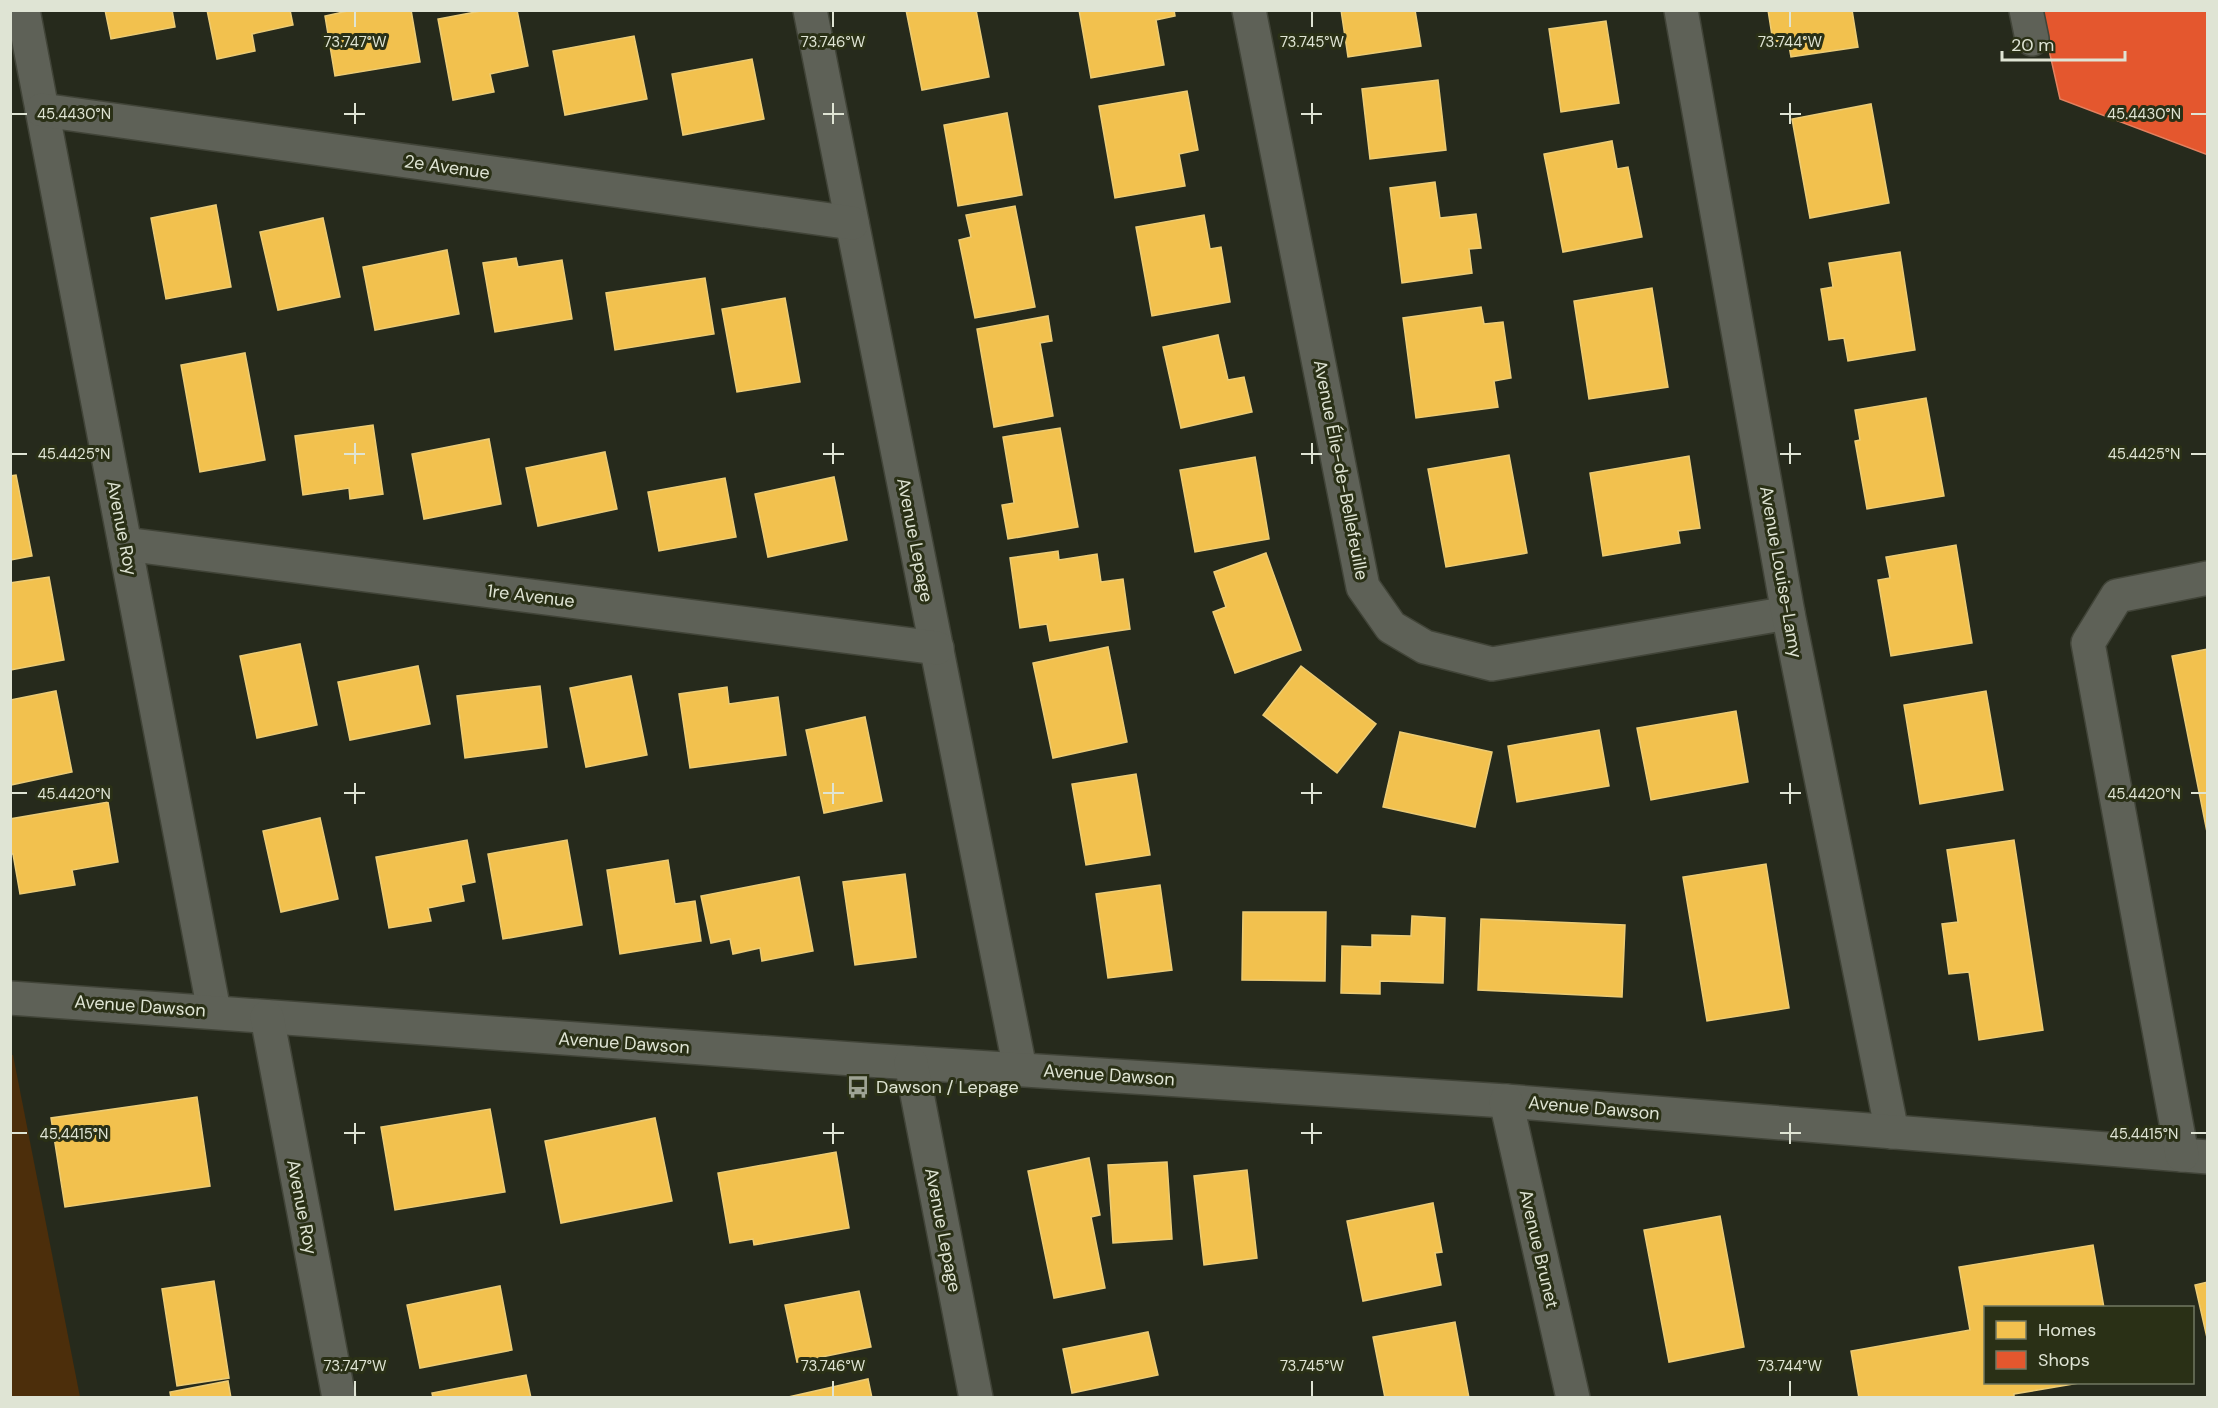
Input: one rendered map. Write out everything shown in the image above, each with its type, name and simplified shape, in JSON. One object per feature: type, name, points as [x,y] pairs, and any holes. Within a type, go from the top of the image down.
[{"type":"street","name":"Avenue Roy","points":[[22,10],[214,1011]]},
{"type":"street","name":"Avenue Lepage","points":[[810,10],[1020,1069]]},
{"type":"street","name":"Avenue Élie-de-Bellefeuille","points":[[1249,10],[1363,587],[1391,627],[1425,647],[1491,664],[1788,613]]},
{"type":"street","name":"Avenue Louise-Lamy","points":[[1681,10],[1788,613],[1892,1132]]},
{"type":"street","name":"2e Avenue","points":[[42,110],[852,223]]},
{"type":"street","name":"1re Avenue","points":[[125,544],[937,648]]},
{"type":"street","points":[[2195,1156],[2088,643],[2117,596],[2208,578]]},
{"type":"street","name":"Avenue Dawson","points":[[10,998],[911,1063],[1506,1101],[2195,1156]]},
{"type":"street","name":"Avenue Roy","points":[[267,1017],[339,1398]]},
{"type":"street","name":"Avenue Lepage","points":[[911,1063],[976,1398]]},
{"type":"street","name":"Avenue Brunet","points":[[1506,1101],[1573,1398]]},
{"type":"shaded area","points":[[10,1055],[13,1055],[80,1397],[11,1397]]},
{"type":"building: Homes","points":[[105,10],[172,10],[175,27],[111,39]]},
{"type":"building: Homes","points":[[207,10],[290,10],[293,25],[252,34],[255,51],[217,59]]},
{"type":"building: Homes","points":[[352,10],[411,10],[420,62],[335,76],[325,16]]},
{"type":"building: Homes","points":[[486,10],[517,10],[528,66],[490,74],[494,92],[453,100],[438,19]]},
{"type":"building: Homes","points":[[906,10],[976,10],[989,77],[922,90]]},
{"type":"building: Homes","points":[[1079,10],[1174,10],[1175,16],[1156,20],[1164,65],[1091,78]]},
{"type":"building: Homes","points":[[1341,10],[1415,10],[1421,46],[1348,57]]},
{"type":"building: Homes","points":[[1768,10],[1852,10],[1858,47],[1791,57],[1788,40],[1773,42]]},
{"type":"building: Homes","points":[[1606,21],[1619,103],[1561,112],[1549,29]]},
{"type":"building: Homes","points":[[634,36],[647,99],[565,115],[553,51]]},
{"type":"building: Homes","points":[[752,59],[764,119],[683,135],[672,74]]},
{"type":"building: Homes","points":[[1438,80],[1446,150],[1370,159],[1362,89]]},
{"type":"building: Homes","points":[[1187,91],[1198,150],[1179,154],[1185,186],[1115,198],[1099,106]]},
{"type":"building: Homes","points":[[1871,104],[1889,203],[1810,218],[1792,119]]},
{"type":"building: Homes","points":[[1007,113],[1022,195],[958,206],[944,125]]},
{"type":"building: Homes","points":[[1612,141],[1617,169],[1628,167],[1642,237],[1563,252],[1544,154]]},
{"type":"building: Homes","points":[[1435,182],[1440,218],[1476,214],[1481,248],[1469,249],[1472,273],[1402,283],[1390,188]]},
{"type":"building: Homes","points":[[216,205],[231,287],[166,299],[151,218]]},
{"type":"building: Homes","points":[[1015,206],[1035,307],[975,318],[959,240],[971,237],[966,215]]},
{"type":"building: Homes","points":[[1204,215],[1210,249],[1221,247],[1230,302],[1152,316],[1136,227]]},
{"type":"building: Homes","points":[[323,218],[340,297],[278,310],[260,232]]},
{"type":"building: Homes","points":[[447,250],[459,314],[375,330],[363,267]]},
{"type":"building: Homes","points":[[1900,252],[1915,350],[1848,361],[1844,338],[1829,340],[1821,289],[1833,287],[1829,263]]},
{"type":"building: Homes","points":[[516,258],[518,267],[562,260],[572,319],[495,332],[483,263]]},
{"type":"building: Homes","points":[[705,278],[714,334],[615,350],[606,293]]},
{"type":"building: Homes","points":[[1652,288],[1668,387],[1589,399],[1574,301]]},
{"type":"building: Homes","points":[[785,298],[800,382],[737,392],[722,309]]},
{"type":"building: Homes","points":[[1481,307],[1484,324],[1503,322],[1511,378],[1494,381],[1498,407],[1416,418],[1403,318]]},
{"type":"building: Homes","points":[[1048,316],[1052,341],[1040,343],[1053,416],[994,427],[977,329]]},
{"type":"building: Homes","points":[[1218,335],[1228,380],[1244,377],[1252,412],[1181,428],[1163,347]]},
{"type":"building: Homes","points":[[245,353],[265,460],[200,472],[181,365]]},
{"type":"building: Homes","points":[[1926,398],[1944,496],[1867,509],[1855,441],[1860,440],[1855,410]]},
{"type":"building: Homes","points":[[373,425],[383,494],[350,499],[349,488],[303,495],[295,436]]},
{"type":"building: Homes","points":[[1060,428],[1078,527],[1008,539],[1002,505],[1014,503],[1003,437]]},
{"type":"building: Homes","points":[[489,439],[501,504],[424,519],[412,454]]},
{"type":"building: Homes","points":[[605,452],[617,509],[538,526],[526,468]]},
{"type":"building: Homes","points":[[1509,455],[1527,553],[1446,567],[1428,469]]},
{"type":"building: Homes","points":[[1689,456],[1700,528],[1678,531],[1680,543],[1603,556],[1590,473]]},
{"type":"building: Homes","points":[[1255,457],[1269,539],[1195,552],[1180,470]]},
{"type":"building: Homes","points":[[16,475],[32,556],[10,560],[10,476]]},
{"type":"building: Homes","points":[[834,477],[847,540],[768,557],[755,494]]},
{"type":"building: Homes","points":[[725,478],[736,537],[659,551],[648,492]]},
{"type":"building: Homes","points":[[1956,545],[1972,643],[1891,656],[1878,580],[1890,578],[1886,557]]},
{"type":"building: Homes","points":[[1058,551],[1059,560],[1097,554],[1101,582],[1123,579],[1130,629],[1050,641],[1047,624],[1020,628],[1010,558]]},
{"type":"building: Homes","points":[[1266,553],[1301,650],[1235,673],[1213,612],[1226,607],[1214,572]]},
{"type":"building: Homes","points":[[49,577],[64,660],[10,670],[10,583]]},
{"type":"building: Homes","points":[[300,644],[317,725],[257,738],[240,656]]},
{"type":"building: Homes","points":[[1108,647],[1127,742],[1053,758],[1033,663]]},
{"type":"building: Homes","points":[[2208,649],[2208,837],[2172,656]]},
{"type":"building: Homes","points":[[418,666],[430,724],[350,740],[338,682]]},
{"type":"building: Homes","points":[[1301,666],[1376,724],[1337,773],[1263,715]]},
{"type":"building: Homes","points":[[631,676],[647,755],[586,767],[570,688]]},
{"type":"building: Homes","points":[[540,686],[547,747],[465,758],[457,696]]},
{"type":"building: Homes","points":[[727,687],[729,704],[778,697],[786,755],[690,768],[679,694]]},
{"type":"building: Homes","points":[[56,691],[72,772],[11,785],[10,700]]},
{"type":"building: Homes","points":[[1986,691],[2003,790],[1920,804],[1904,705]]},
{"type":"building: Homes","points":[[1736,711],[1748,782],[1651,800],[1637,728]]},
{"type":"building: Homes","points":[[865,717],[882,801],[824,813],[806,730]]},
{"type":"building: Homes","points":[[1599,730],[1609,786],[1517,802],[1508,746]]},
{"type":"building: Homes","points":[[1400,732],[1492,752],[1475,827],[1383,807]]},
{"type":"building: Homes","points":[[1136,774],[1150,855],[1086,865],[1072,784]]},
{"type":"building: Homes","points":[[108,802],[118,862],[72,870],[75,885],[20,894],[13,854],[10,854],[10,819]]},
{"type":"building: Homes","points":[[320,818],[338,899],[281,912],[263,831]]},
{"type":"building: Homes","points":[[467,840],[475,882],[461,885],[464,901],[428,908],[431,921],[389,928],[376,857]]},
{"type":"building: Homes","points":[[567,840],[582,925],[503,939],[488,854]]},
{"type":"building: Homes","points":[[2014,840],[2043,1030],[1979,1040],[1969,972],[1949,974],[1942,924],[1958,922],[1947,850]]},
{"type":"building: Homes","points":[[668,860],[675,904],[695,901],[701,941],[620,954],[607,870]]},
{"type":"building: Homes","points":[[1766,864],[1789,1008],[1707,1021],[1683,877]]},
{"type":"building: Homes","points":[[905,874],[916,957],[855,965],[843,882]]},
{"type":"building: Homes","points":[[799,877],[813,951],[762,961],[760,948],[733,954],[730,939],[711,943],[701,896]]},
{"type":"building: Homes","points":[[1160,885],[1172,970],[1108,978],[1096,894]]},
{"type":"building: Homes","points":[[1243,912],[1326,912],[1325,981],[1242,980]]},
{"type":"building: Homes","points":[[1412,916],[1445,918],[1443,983],[1380,981],[1380,994],[1341,993],[1342,946],[1372,947],[1372,935],[1411,936]]},
{"type":"building: Homes","points":[[1481,919],[1625,925],[1622,997],[1478,990]]},
{"type":"building: Homes","points":[[197,1097],[210,1186],[65,1207],[51,1118]]},
{"type":"building: Homes","points":[[490,1109],[505,1192],[395,1210],[381,1127]]},
{"type":"building: Homes","points":[[655,1118],[672,1201],[561,1223],[545,1141]]},
{"type":"building: Homes","points":[[836,1152],[849,1228],[754,1245],[753,1239],[730,1243],[718,1173]]},
{"type":"building: Homes","points":[[1089,1158],[1100,1215],[1091,1217],[1105,1288],[1054,1298],[1028,1171]]},
{"type":"building: Homes","points":[[1167,1162],[1172,1239],[1113,1243],[1108,1165]]},
{"type":"building: Homes","points":[[1247,1170],[1257,1258],[1204,1265],[1194,1176]]},
{"type":"building: Homes","points":[[1433,1203],[1442,1252],[1435,1253],[1441,1285],[1363,1301],[1347,1221]]},
{"type":"building: Homes","points":[[1720,1216],[1744,1347],[1669,1362],[1644,1230]]},
{"type":"building: Homes","points":[[2093,1245],[2104,1306],[1984,1306],[1984,1384],[2073,1384],[2014,1394],[2014,1398],[1859,1398],[1851,1351],[1970,1330],[1959,1267]]},
{"type":"building: Homes","points":[[214,1281],[229,1378],[177,1386],[162,1289]]},
{"type":"building: Homes","points":[[2208,1282],[2208,1342],[2195,1285]]},
{"type":"building: Homes","points":[[500,1286],[512,1350],[420,1368],[407,1305]]},
{"type":"building: Homes","points":[[859,1291],[871,1347],[797,1362],[785,1305]]},
{"type":"building: Homes","points":[[1455,1322],[1469,1398],[1385,1398],[1373,1337]]},
{"type":"building: Homes","points":[[1148,1332],[1158,1375],[1072,1393],[1063,1349]]},
{"type":"building: Homes","points":[[526,1375],[531,1398],[433,1398],[432,1393]]},
{"type":"building: Homes","points":[[868,1379],[872,1398],[784,1398]]},
{"type":"building: Homes","points":[[228,1381],[231,1398],[171,1398],[170,1392]]},
{"type":"building: Shops","points":[[2040,10],[2208,10],[2208,155],[2060,99]]},
{"type":"place","name":"Dawson / Lepage","points":[[858,1087]]}]
